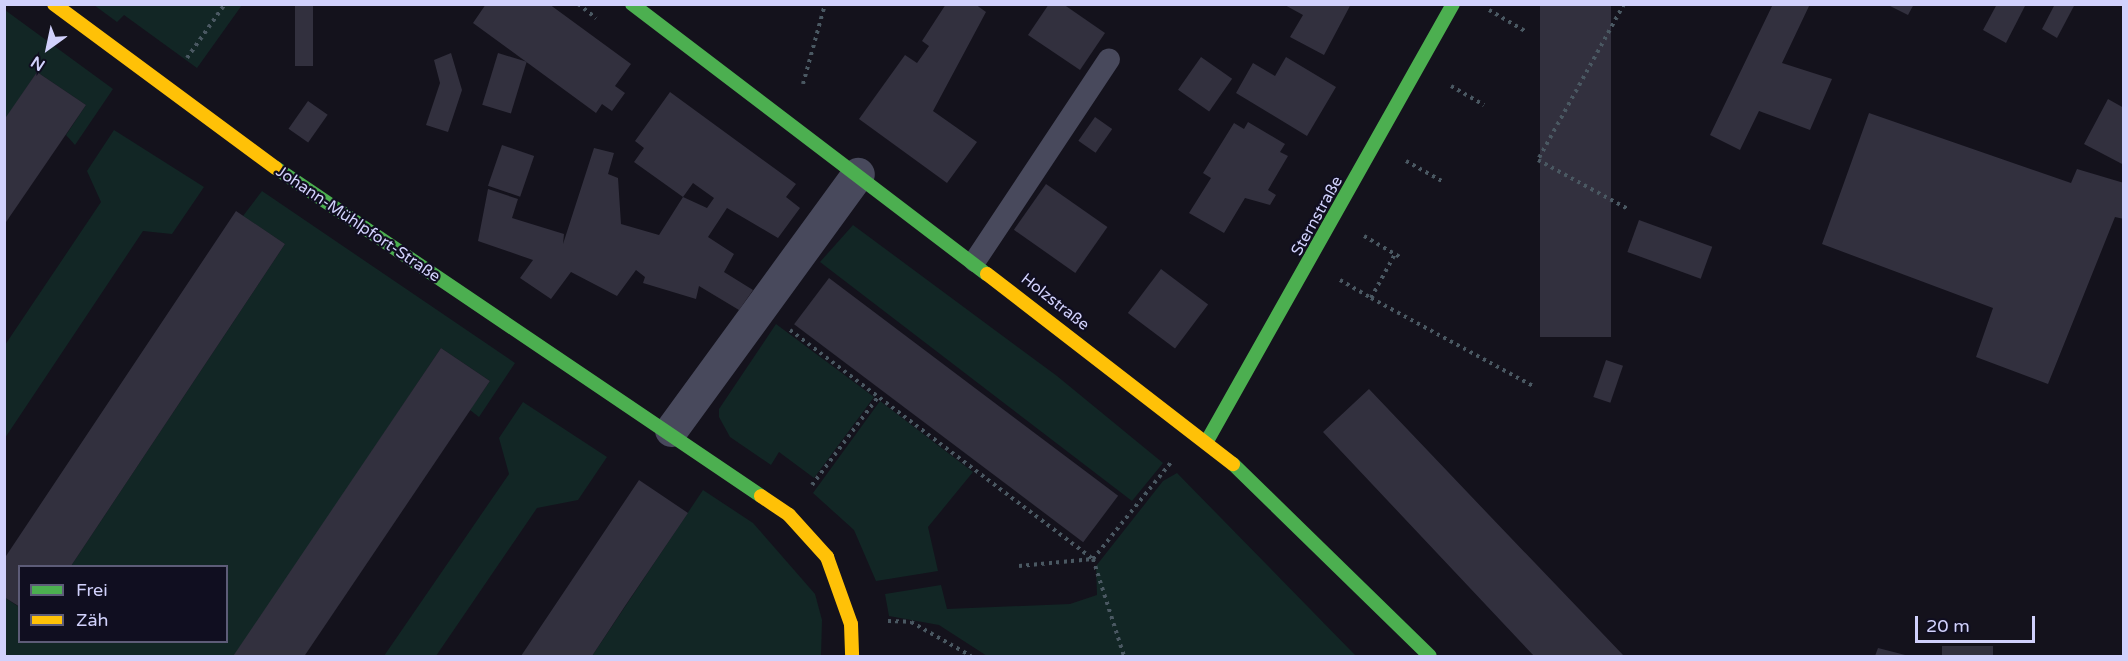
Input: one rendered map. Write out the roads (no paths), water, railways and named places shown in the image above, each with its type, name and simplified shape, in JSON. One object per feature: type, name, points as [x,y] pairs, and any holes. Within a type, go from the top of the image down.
[{"type":"street","name":"Johann-Mühlpfort-Straße","points":[[54,4],[165,88],[764,495],[810,536],[838,578],[851,624],[852,657]]},
{"type":"street","name":"Holzstraße","points":[[632,4],[975,261],[1208,441],[1294,518],[1430,657]]},
{"type":"street","name":"Sternstraße","points":[[1208,441],[1453,4]]},
{"type":"street","points":[[671,430],[858,174]]},
{"type":"lane","points":[[975,261],[1109,59]]}]
